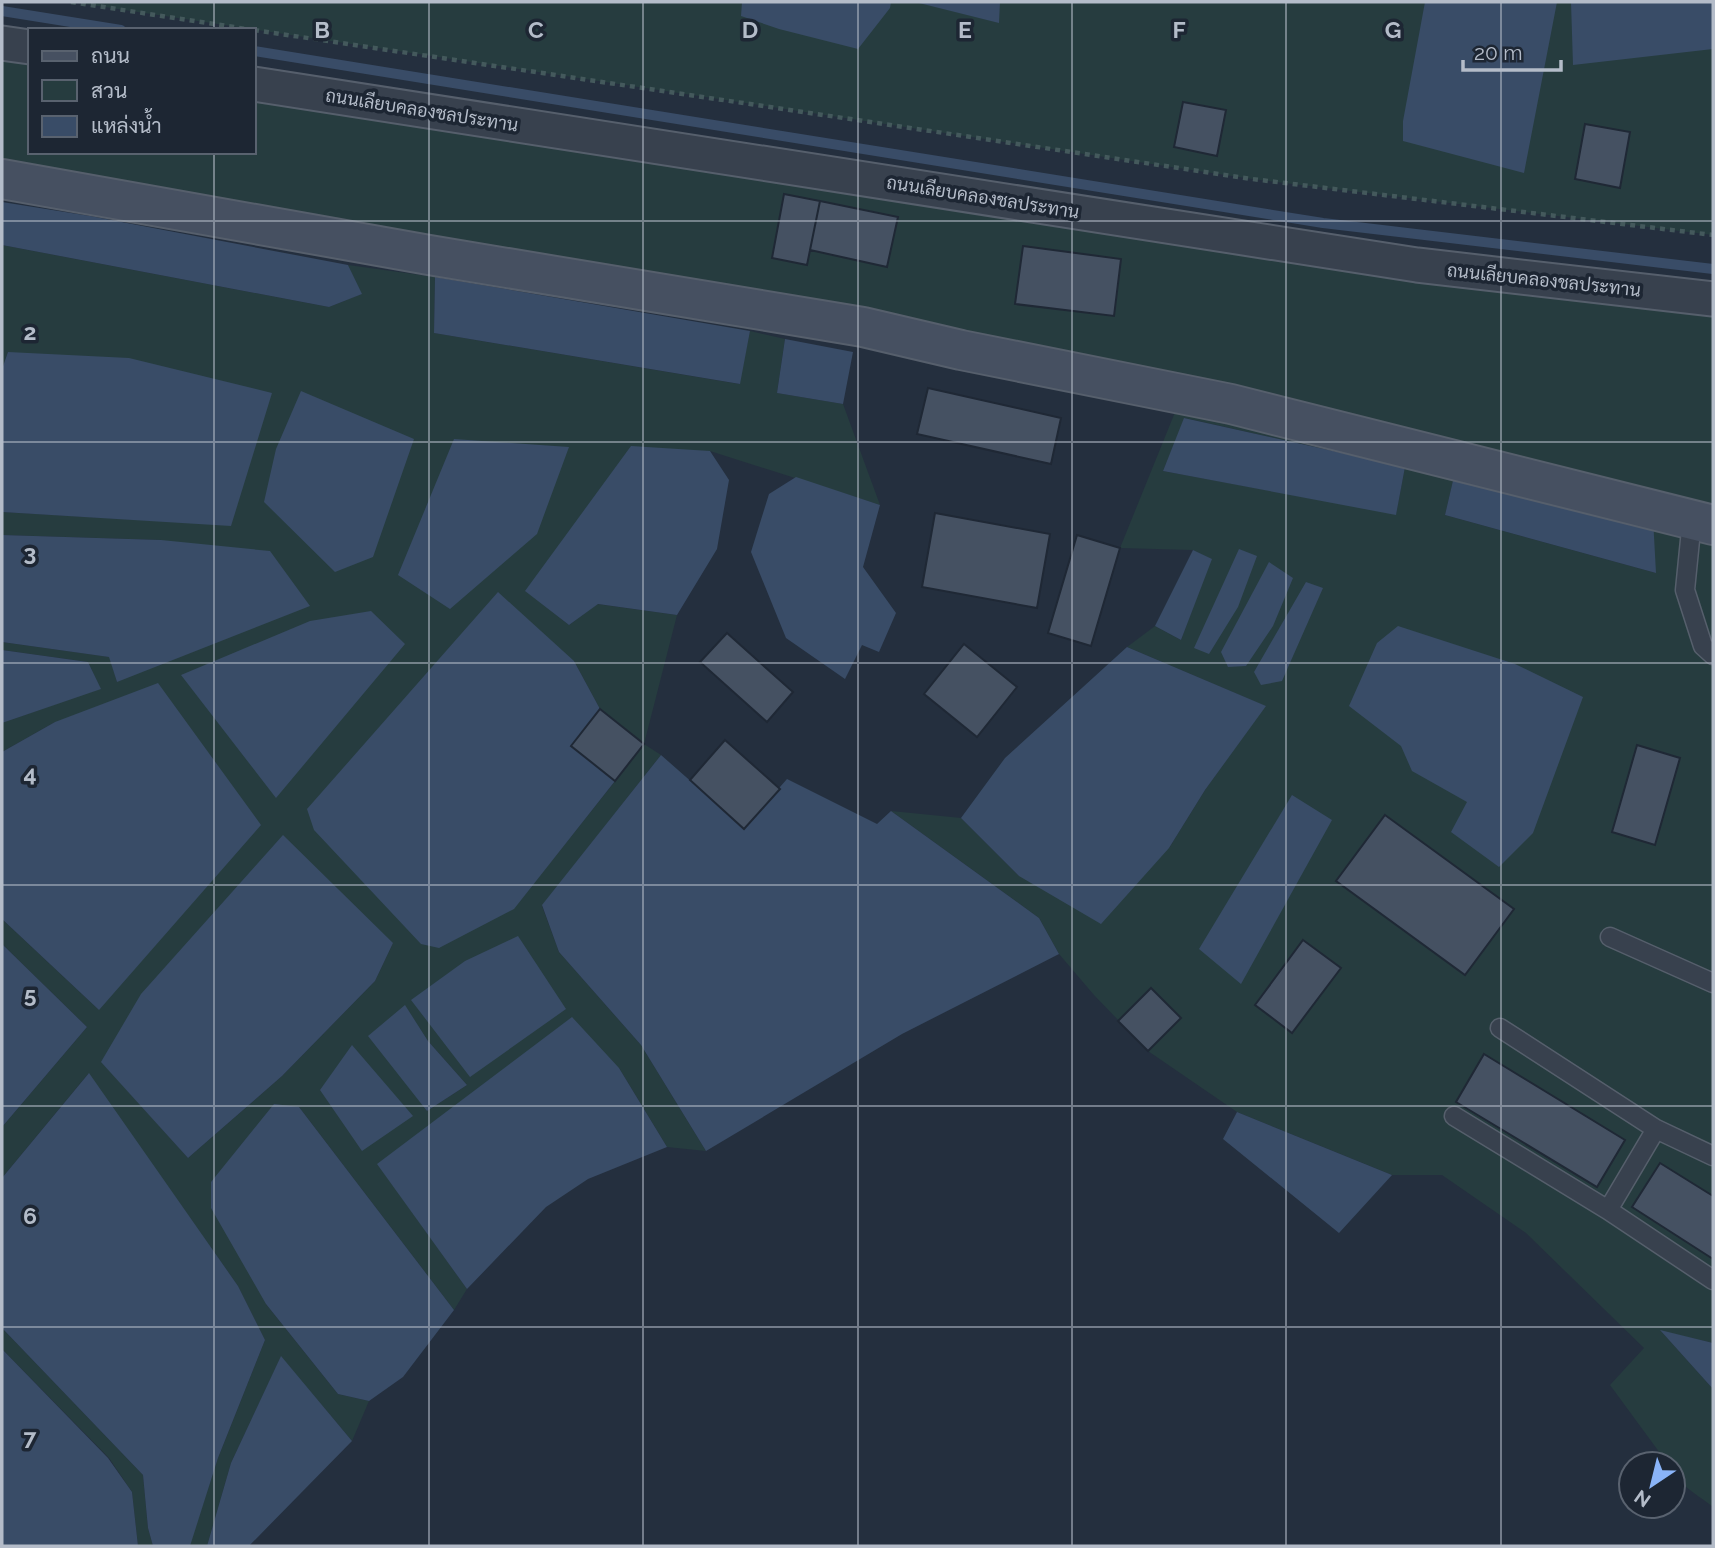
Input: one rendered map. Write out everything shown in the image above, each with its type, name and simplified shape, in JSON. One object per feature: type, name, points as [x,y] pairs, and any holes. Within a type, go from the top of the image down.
[{"type":"street","points":[[2,43],[28,47]]},
{"type":"street","name":"ถนนเลียบคลองชลประทาน","points":[[256,84],[1417,265],[1713,299]]},
{"type":"street","points":[[2,179],[429,255],[863,327],[1231,404],[1703,522]]},
{"type":"lane","points":[[1703,522],[1685,590],[1703,646],[1713,655]]},
{"type":"lane","points":[[1610,937],[1713,983]]},
{"type":"lane","points":[[1500,1028],[1656,1129],[1713,1156]]},
{"type":"lane","points":[[1454,1116],[1608,1210],[1713,1280]]},
{"type":"lane","points":[[1608,1210],[1656,1129]]},
{"type":"path","points":[[71,2],[240,28]]},
{"type":"path","points":[[256,30],[1238,177],[1713,235]]},
{"type":"green space","points":[[71,2],[1713,2],[1713,235],[1252,179]]},
{"type":"green space","points":[[2,40],[28,44],[28,154],[256,154],[256,80],[1713,299],[1713,1343],[1661,1331],[1713,1389],[1713,1507],[1687,1487],[1687,1450],[1658,1450],[1610,1385],[1644,1348],[1526,1233],[1442,1175],[1392,1175],[1237,1112],[1148,1051],[1059,954],[1039,918],[891,811],[961,818],[1019,876],[1169,848],[1205,790],[1265,706],[1127,647],[1155,626],[1181,640],[1211,559],[1193,550],[1120,548],[1182,395],[2,172]],"holes":[[[1185,418],[1405,467],[1396,514],[1163,471]],[[1455,473],[1656,573],[1445,515]]]},
{"type":"green space","points":[[2,245],[329,307],[361,294],[348,265],[435,277],[434,333],[739,384],[750,331],[785,339],[777,393],[843,404],[880,505],[710,451],[526,591],[569,625],[597,604],[677,615],[644,744],[661,755],[542,906],[559,952],[641,1045],[706,1151],[667,1147],[619,1068],[378,1164],[467,1289],[454,1310],[299,1107],[266,1304],[338,1394],[369,1401],[352,1441],[281,1357],[231,1463],[207,1546],[190,1546],[191,1540],[218,1458],[265,1340],[238,1286],[88,1074],[2,1178],[2,1127],[87,1027],[2,944],[2,919],[99,1010],[55,722],[2,752],[2,723],[100,688],[88,662],[2,650],[2,642],[110,657],[117,682],[161,540],[2,535],[2,512],[231,525],[8,352],[2,369]],"holes":[[[574,661],[600,709],[644,745],[514,908]],[[393,943],[375,981],[282,1076],[188,1158],[102,1062]],[[405,1006],[428,1041],[467,1085],[427,1111]]]},
{"type":"green space","points":[[2,1328],[143,1475],[148,1528],[153,1546],[138,1546],[132,1492],[109,1458],[2,1349]]},
{"type":"water","points":[[742,2],[891,2],[890,8],[858,49],[779,29],[741,16]]},
{"type":"water","points":[[915,2],[1000,2],[999,23]]},
{"type":"water","points":[[1425,2],[1557,2],[1524,173],[1403,141],[1403,121]]},
{"type":"water","points":[[1571,2],[1713,2],[1713,49],[1573,65]]},
{"type":"water","points":[[2,202],[348,265],[362,294],[329,307],[2,245]]},
{"type":"water","points":[[435,277],[750,331],[740,384],[434,333]]},
{"type":"water","points":[[785,339],[853,352],[843,404],[777,393]]},
{"type":"water","points":[[8,352],[129,358],[272,393],[231,526],[2,512],[2,369]]},
{"type":"water","points":[[301,391],[414,439],[373,557],[335,572],[264,502],[276,449]]},
{"type":"water","points":[[1184,418],[1405,467],[1396,515],[1163,471]]},
{"type":"water","points":[[454,439],[569,447],[537,534],[450,609],[398,575]]},
{"type":"water","points":[[631,446],[710,451],[729,480],[717,549],[677,615],[598,604],[569,625],[525,591]]},
{"type":"water","points":[[1455,472],[1653,518],[1656,573],[1445,515]]},
{"type":"water","points":[[796,477],[880,505],[863,567],[896,613],[879,652],[862,645],[845,679],[786,638],[751,552],[769,494]]},
{"type":"water","points":[[2,535],[161,540],[270,551],[310,606],[117,682],[109,657],[2,642]]},
{"type":"water","points":[[1239,549],[1257,556],[1238,607],[1209,654],[1194,648]]},
{"type":"water","points":[[1193,550],[1212,559],[1181,640],[1155,626]]},
{"type":"water","points":[[1269,562],[1293,578],[1273,626],[1246,666],[1228,667],[1221,652]]},
{"type":"water","points":[[1306,582],[1323,588],[1282,681],[1261,685],[1254,672]]},
{"type":"water","points":[[498,592],[574,661],[600,709],[571,746],[615,781],[514,909],[439,948],[421,944],[314,830],[307,809]]},
{"type":"water","points":[[371,611],[405,644],[276,798],[181,675],[310,621]]},
{"type":"water","points":[[1398,626],[1515,664],[1583,697],[1533,833],[1499,867],[1451,832],[1467,802],[1412,771],[1401,746],[1349,706],[1377,643]]},
{"type":"water","points":[[1127,647],[1266,706],[1205,790],[1169,848],[1101,924],[1019,876],[961,818],[1005,758]]},
{"type":"water","points":[[2,650],[88,662],[101,689],[2,723]]},
{"type":"water","points":[[158,683],[261,825],[99,1010],[2,919],[2,752],[55,722]]},
{"type":"water","points":[[661,755],[744,828],[787,779],[877,824],[891,811],[1039,918],[1059,954],[902,1034],[706,1151],[641,1045],[559,952],[542,905]]},
{"type":"water","points":[[1292,795],[1332,820],[1241,984],[1199,949]]},
{"type":"water","points":[[283,835],[393,943],[375,981],[282,1076],[188,1158],[101,1062],[141,994]]},
{"type":"water","points":[[518,936],[566,1009],[470,1077],[411,1000],[465,961]]},
{"type":"water","points":[[2,944],[87,1027],[2,1127]]},
{"type":"water","points":[[405,1005],[428,1041],[467,1085],[427,1111],[368,1036]]},
{"type":"water","points":[[572,1017],[619,1068],[667,1147],[588,1179],[546,1207],[467,1289],[377,1164]]},
{"type":"water","points":[[352,1045],[413,1116],[362,1151],[320,1090]]},
{"type":"water","points":[[89,1073],[238,1286],[265,1340],[218,1458],[190,1546],[153,1546],[148,1528],[143,1475],[2,1328],[2,1178]]},
{"type":"water","points":[[274,1104],[299,1107],[454,1310],[403,1377],[369,1401],[338,1394],[266,1304],[211,1208],[211,1182]]},
{"type":"water","points":[[1237,1112],[1392,1175],[1339,1233],[1223,1139]]},
{"type":"water","points":[[1660,1330],[1713,1343],[1713,1389]]},
{"type":"water","points":[[2,1349],[108,1458],[132,1492],[138,1546],[2,1546]]},
{"type":"water","points":[[281,1356],[352,1441],[249,1546],[207,1546],[231,1463]]},
{"type":"building","points":[[1183,102],[1226,110],[1217,156],[1174,147]]},
{"type":"building","points":[[1585,124],[1630,132],[1620,188],[1575,179]]},
{"type":"building","points":[[784,194],[820,201],[807,265],[772,258]]},
{"type":"building","points":[[820,201],[898,217],[887,267],[810,250]]},
{"type":"building","points":[[1023,246],[1121,259],[1114,316],[1015,304]]},
{"type":"building","points":[[928,388],[1061,418],[1051,464],[917,434]]},
{"type":"building","points":[[935,513],[1050,534],[1037,608],[922,587]]},
{"type":"building","points":[[1077,535],[1120,548],[1091,646],[1048,633]]},
{"type":"building","points":[[727,633],[793,692],[767,722],[700,662]]},
{"type":"building","points":[[964,644],[1017,687],[977,737],[924,694]]},
{"type":"building","points":[[600,709],[644,744],[615,781],[571,746]]},
{"type":"building","points":[[725,740],[780,789],[744,829],[690,780]]},
{"type":"building","points":[[1637,745],[1680,758],[1655,845],[1612,832]]},
{"type":"building","points":[[1385,815],[1514,909],[1465,975],[1336,881]]},
{"type":"building","points":[[1303,940],[1341,968],[1292,1033],[1255,1005]]},
{"type":"building","points":[[1151,988],[1181,1018],[1148,1051],[1118,1021]]},
{"type":"building","points":[[1484,1054],[1625,1140],[1597,1187],[1456,1102]]},
{"type":"building","points":[[1660,1163],[1713,1196],[1713,1259],[1632,1207]]},
{"type":"waterway","points":[[2,11],[108,28]]},
{"type":"waterway","points":[[256,51],[1323,223],[1713,269]]}]
